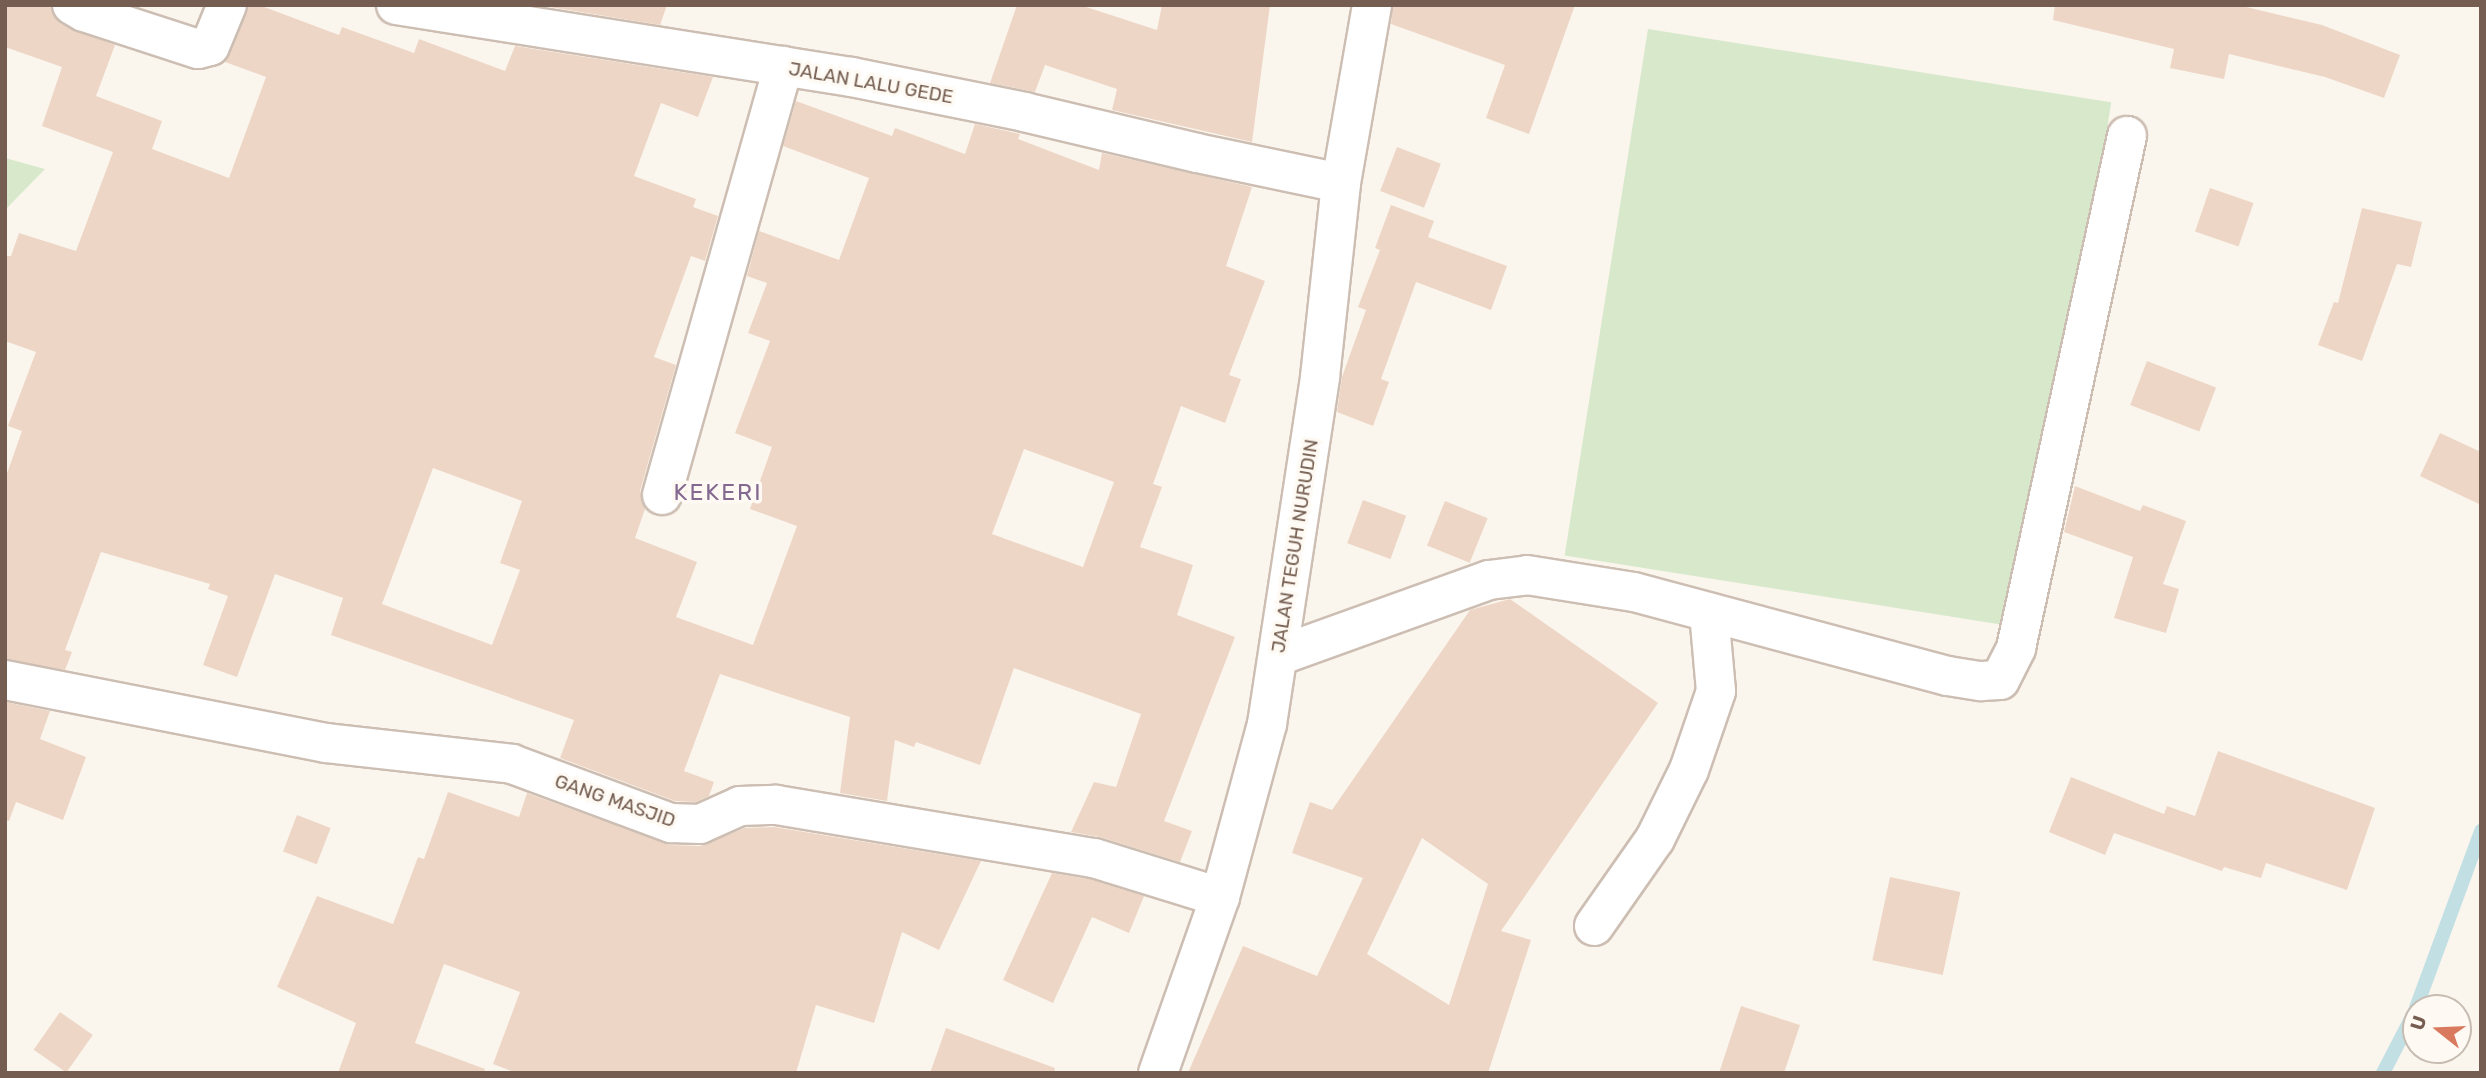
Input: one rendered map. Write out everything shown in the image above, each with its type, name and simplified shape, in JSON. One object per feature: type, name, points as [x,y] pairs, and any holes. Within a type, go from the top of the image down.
[{"type":"street","points":[[85,11],[198,49],[210,46],[227,5]]},
{"type":"street","name":"JALAN LALU GEDE","points":[[396,5],[783,66],[1024,112],[1197,153],[1341,183]]},
{"type":"street","name":"JALAN TEGUH NURUDIN","points":[[1158,1073],[1220,897],[1262,748],[1320,377],[1341,183],[1372,5]]},
{"type":"street","points":[[662,495],[783,66]]},
{"type":"street","points":[[1278,656],[1489,580],[1527,575],[1634,592],[1948,676],[1980,681],[2000,680],[2016,648],[2127,136]]},
{"type":"street","points":[[1594,926],[1655,839],[1689,770],[1716,691],[1709,612]]},
{"type":"street","name":"GANG MASJID","points":[[5,680],[91,700],[327,743],[512,764],[671,823],[700,824],[740,806],[776,805],[1094,858],[1220,897]]},
{"type":"green space","points":[[1648,29],[2111,102],[2028,629],[1565,555]]},
{"type":"green space","points":[[5,158],[45,169],[5,210]]},
{"type":"building","points":[[5,5],[50,5],[53,15],[61,24],[115,45],[96,96],[162,121],[152,149],[229,178],[266,77],[225,62],[248,5],[259,5],[339,35],[342,27],[414,53],[419,39],[505,71],[515,46],[713,77],[698,117],[661,103],[634,176],[696,199],[693,207],[718,216],[705,261],[691,256],[654,357],[676,365],[640,491],[645,509],[635,538],[697,562],[676,617],[753,645],[797,526],[750,509],[772,447],[735,433],[770,341],[748,333],[767,283],[747,276],[759,231],[839,260],[869,178],[783,146],[796,101],[892,136],[895,128],[965,154],[975,124],[1020,134],[1018,139],[1099,170],[1102,153],[1252,187],[1226,266],[1265,281],[1229,375],[1241,379],[1225,423],[1181,406],[1153,484],[1162,487],[1140,547],[1193,565],[1177,615],[1235,637],[1164,821],[1192,831],[1180,862],[1100,837],[1071,832],[1094,782],[1116,787],[1141,714],[1014,668],[980,765],[916,742],[914,747],[895,740],[887,801],[840,793],[850,717],[720,674],[684,771],[714,782],[709,796],[696,802],[675,801],[560,758],[574,720],[331,635],[343,598],[275,574],[237,677],[203,665],[228,596],[208,589],[210,584],[101,552],[65,650],[72,652],[65,670],[5,659],[5,479],[22,431],[8,426],[36,352],[5,341],[5,256],[11,256],[19,233],[76,251],[113,152],[42,126],[62,67],[5,47]],"holes":[[[1024,449],[1114,482],[1083,567],[992,534]],[[433,468],[522,501],[500,563],[520,570],[492,645],[382,604]]]},
{"type":"building","points":[[538,5],[667,5],[660,25]]},
{"type":"building","points":[[1017,5],[1080,5],[1157,30],[1162,5],[1270,5],[1252,142],[1112,110],[1117,89],[1045,65],[1035,92],[990,83]]},
{"type":"building","points":[[1393,5],[1575,5],[1529,134],[1486,118],[1505,65],[1391,24]]},
{"type":"building","points":[[2055,5],[2238,5],[2322,25],[2400,55],[2384,98],[2325,77],[2229,54],[2224,79],[2170,68],[2174,49],[2053,20]]},
{"type":"building","points":[[1397,147],[1441,164],[1424,208],[1380,191]]},
{"type":"building","points":[[2210,188],[2253,203],[2239,246],[2195,231]]},
{"type":"building","points":[[1391,205],[1434,221],[1428,237],[1507,266],[1491,310],[1416,282],[1381,379],[1389,382],[1373,426],[1337,412],[1342,377],[1366,310],[1358,307],[1380,250],[1375,248]]},
{"type":"building","points":[[2362,208],[2422,222],[2411,267],[2397,264],[2362,361],[2318,345],[2334,302],[2338,303]]},
{"type":"building","points":[[2147,361],[2216,388],[2199,431],[2130,405]]},
{"type":"building","points":[[2440,433],[2481,452],[2481,505],[2420,476]]},
{"type":"building","points":[[2075,486],[2140,511],[2143,505],[2186,521],[2163,584],[2179,589],[2166,633],[2114,618],[2133,557],[2064,532]]},
{"type":"building","points":[[1363,500],[1406,516],[1390,559],[1347,543]]},
{"type":"building","points":[[1445,501],[1488,518],[1470,563],[1427,546]]},
{"type":"building","points":[[1510,599],[1658,703],[1501,931],[1531,940],[1488,1073],[1188,1073],[1243,946],[1317,976],[1363,878],[1292,853],[1310,802],[1332,810],[1470,610]],"holes":[[[1422,838],[1488,884],[1449,1005],[1367,954]]]},
{"type":"building","points":[[5,702],[50,711],[40,739],[86,757],[63,820],[16,802],[9,821],[5,820]]},
{"type":"building","points":[[2218,751],[2375,808],[2347,890],[2266,863],[2261,878],[2224,867],[2222,871],[2114,833],[2105,855],[2049,832],[2071,777],[2164,814],[2167,806],[2195,816]]},
{"type":"building","points":[[448,792],[519,817],[527,793],[670,845],[700,846],[745,828],[774,827],[981,861],[939,950],[902,932],[874,1023],[816,1005],[796,1073],[517,1073],[493,1064],[520,992],[444,964],[415,1043],[485,1069],[484,1073],[338,1073],[356,1023],[277,987],[317,896],[393,924],[418,857],[424,859]]},
{"type":"building","points":[[297,815],[331,828],[317,864],[283,851]]},
{"type":"building","points":[[1052,873],[1089,879],[1144,896],[1129,933],[1092,917],[1053,1003],[1003,980]]},
{"type":"building","points":[[1890,877],[1960,892],[1943,975],[1872,960]]},
{"type":"building","points":[[1741,1006],[1800,1025],[1784,1073],[1719,1073]]},
{"type":"building","points":[[60,1012],[93,1035],[66,1073],[34,1050]]},
{"type":"building","points":[[946,1028],[1055,1068],[1054,1073],[930,1073]]},
{"type":"waterway","points":[[2421,994],[2481,831]]},
{"type":"waterway","points":[[2383,1073],[2402,1036]]},
{"type":"district","name":"KEKERI","points":[[718,492]]}]
